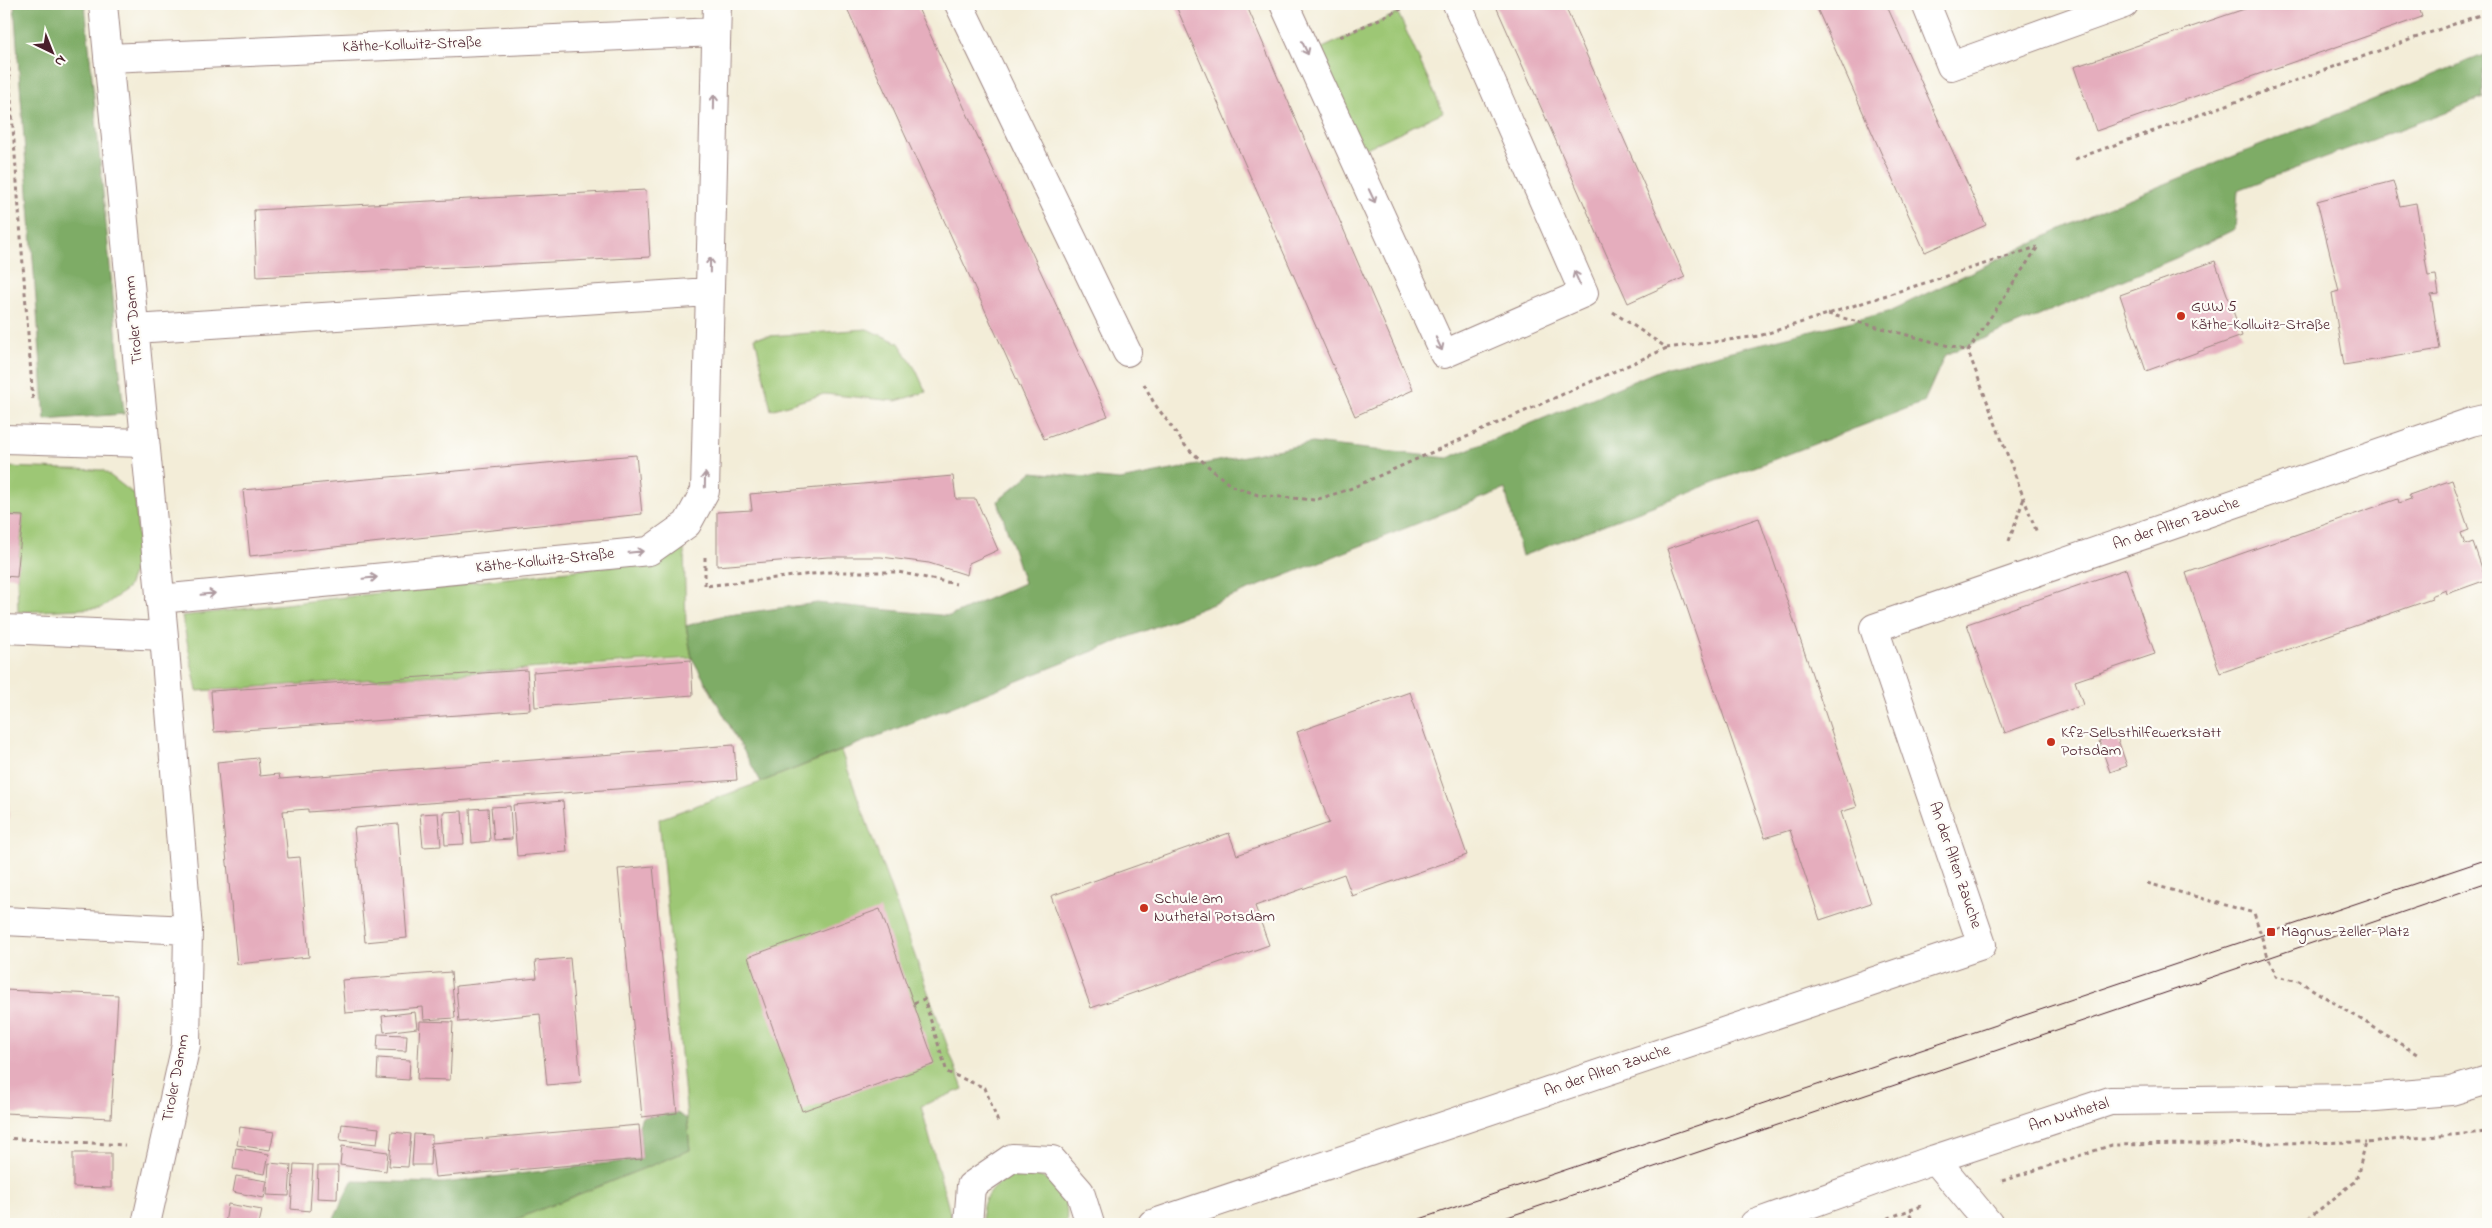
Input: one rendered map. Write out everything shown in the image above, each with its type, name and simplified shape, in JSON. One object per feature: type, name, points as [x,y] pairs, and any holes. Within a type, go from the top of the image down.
[{"type":"street","name":"Tiroler Damm","points":[[103,4],[164,636],[188,930],[186,1045],[146,1224]]},
{"type":"street","name":"Käthe-Kollwitz-Straße","points":[[160,599],[649,551],[687,524],[705,491],[717,4]]},
{"type":"street","points":[[959,4],[1127,352]]},
{"type":"street","points":[[1284,4],[1444,354],[1584,293],[1457,4]]},
{"type":"street","points":[[1926,4],[1951,66],[2124,4]]},
{"type":"street","name":"Käthe-Kollwitz-Straße","points":[[108,58],[716,32]]},
{"type":"street","points":[[135,329],[709,292]]},
{"type":"street","name":"An der Alten Zauche","points":[[1152,1224],[1982,944],[1874,628],[2488,418]]},
{"type":"street","points":[[4,439],[144,443]]},
{"type":"street","points":[[4,628],[164,636]]},
{"type":"street","points":[[4,920],[188,930]]},
{"type":"street","name":"Am Nuthetal","points":[[1754,1224],[1935,1159],[2110,1100],[2364,1098],[2451,1091],[2488,1080]]},
{"type":"street","points":[[968,1224],[971,1186],[1012,1158],[1052,1160],[1080,1192],[1090,1224]]},
{"type":"street","points":[[1935,1159],[1989,1224]]},
{"type":"path","points":[[4,4],[36,440]]},
{"type":"path","points":[[1306,52],[1412,4]]},
{"type":"path","points":[[2234,4],[2237,12]]},
{"type":"path","points":[[2074,159],[2488,12]]},
{"type":"path","points":[[1127,352],[1154,403],[1187,448],[1230,486],[1258,495],[1314,500],[1347,490],[1667,348],[1759,336],[2037,247],[1968,351]]},
{"type":"path","points":[[1584,293],[1667,348]]},
{"type":"path","points":[[1828,314],[1968,351]]},
{"type":"path","points":[[1968,351],[2051,567]]},
{"type":"path","points":[[705,548],[704,586],[830,572],[898,572],[956,584]]},
{"type":"path","points":[[2147,883],[2254,913],[2276,976],[2299,982],[2427,1060]]},
{"type":"path","points":[[914,1002],[924,999],[947,1072],[985,1088],[1012,1158]]},
{"type":"path","points":[[1873,1224],[1907,1211],[2112,1145],[2366,1142],[2486,1133],[2488,1138]]},
{"type":"path","points":[[4,1138],[163,1147]]},
{"type":"path","points":[[2301,1224],[2356,1181],[2366,1142]]},
{"type":"path","points":[[1907,1211],[1918,1224]]},
{"type":"green space","points":[[14,4],[85,4],[124,414],[45,420]]},
{"type":"green space","points":[[1398,13],[1443,112],[1362,150],[1316,51]]},
{"type":"green space","points":[[2483,55],[2483,98],[2238,190],[2235,229],[2176,258],[1945,355],[1924,402],[1522,556],[1505,489],[761,782],[692,658],[686,626],[721,616],[817,603],[950,616],[1024,583],[998,501],[1032,472],[1120,480],[1312,443],[1448,458],[1667,367],[1888,312],[2101,210]]},
{"type":"green space","points":[[867,329],[899,343],[916,370],[926,392],[896,401],[824,394],[771,410],[755,337]]},
{"type":"green space","points":[[4,467],[103,470],[135,495],[139,558],[127,589],[101,608],[18,612],[17,577],[23,516],[4,515]]},
{"type":"green space","points":[[684,548],[686,626],[692,658],[197,691],[182,616],[645,562]]},
{"type":"green space","points":[[841,751],[963,1089],[921,1106],[953,1224],[504,1224],[690,1150],[659,819]]},
{"type":"green space","points":[[677,1113],[687,1119],[690,1150],[504,1224],[331,1224],[352,1181],[444,1183],[642,1159],[639,1125],[642,1117]]},
{"type":"green space","points":[[1023,1172],[1043,1178],[1057,1188],[1065,1204],[1067,1213],[1066,1224],[983,1224],[983,1205],[992,1190],[1006,1179]]},
{"type":"building","points":[[845,4],[916,4],[1108,416],[1044,439]]},
{"type":"building","points":[[1175,4],[1246,4],[1413,390],[1355,416]]},
{"type":"building","points":[[1495,4],[1564,4],[1685,277],[1628,303]]},
{"type":"building","points":[[1815,4],[1886,4],[1986,225],[1925,252]]},
{"type":"building","points":[[2259,4],[2418,4],[2422,17],[2096,131],[2074,67]]},
{"type":"building","points":[[2393,181],[2400,206],[2416,203],[2428,276],[2436,275],[2439,294],[2431,295],[2440,349],[2344,365],[2332,293],[2339,291],[2317,201]]},
{"type":"building","points":[[646,190],[650,257],[257,277],[254,210]]},
{"type":"building","name":"GUW 5 Käthe-Kollwitz-Straße","points":[[2215,261],[2242,336],[2146,371],[2120,295]]},
{"type":"building","points":[[636,455],[642,514],[250,556],[243,490]]},
{"type":"building","points":[[953,476],[956,499],[976,499],[998,550],[969,563],[967,575],[929,563],[881,557],[828,557],[717,566],[717,512],[752,510],[750,494]]},
{"type":"building","points":[[2452,480],[2469,530],[2461,533],[2465,545],[2473,542],[2486,580],[2447,594],[2446,590],[2431,596],[2432,599],[2220,673],[2186,573],[2398,499],[2399,503],[2411,499],[2409,495]]},
{"type":"building","points":[[4,515],[23,516],[17,577],[4,576]]},
{"type":"building","points":[[1759,518],[1857,807],[1841,812],[1871,903],[1820,920],[1790,830],[1765,838],[1667,549]]},
{"type":"building","points":[[2126,569],[2155,654],[2075,681],[2083,705],[2005,733],[1967,624]]},
{"type":"building","points":[[691,660],[693,695],[535,707],[533,672]]},
{"type":"building","points":[[527,670],[530,710],[214,732],[211,691]]},
{"type":"building","points":[[1410,692],[1467,855],[1352,896],[1344,874],[1255,906],[1269,945],[1091,1008],[1051,896],[1229,833],[1237,855],[1329,823],[1297,732]]},
{"type":"building","points":[[2116,734],[2127,766],[2110,772],[2099,741]]},
{"type":"building","points":[[734,745],[737,780],[308,812],[308,809],[283,811],[288,858],[300,857],[309,957],[237,964],[217,762],[258,758],[260,776],[279,774],[280,779]]},
{"type":"building","points":[[4,798],[9,798],[7,866],[4,866]]},
{"type":"building","points":[[563,801],[567,852],[517,856],[513,805]]},
{"type":"building","points":[[510,806],[512,839],[494,840],[491,807]]},
{"type":"building","points":[[488,808],[490,841],[472,843],[470,809]]},
{"type":"building","points":[[462,811],[464,844],[445,845],[443,812]]},
{"type":"building","points":[[438,813],[441,846],[423,847],[420,814]]},
{"type":"building","points":[[398,824],[407,938],[365,942],[354,828]]},
{"type":"building","points":[[653,866],[677,1113],[642,1117],[618,869]]},
{"type":"building","points":[[880,909],[935,1064],[802,1111],[748,957]]},
{"type":"building","points":[[570,958],[581,1082],[547,1085],[540,1014],[459,1022],[456,986],[537,978],[535,961]]},
{"type":"building","points":[[451,972],[455,1018],[424,1020],[423,1007],[345,1013],[342,980]]},
{"type":"building","points":[[4,990],[118,995],[111,1118],[4,1113]]},
{"type":"building","points":[[415,1012],[417,1028],[384,1032],[382,1016]]},
{"type":"building","points":[[420,1021],[453,1022],[450,1080],[417,1079]]},
{"type":"building","points":[[378,1034],[407,1035],[406,1051],[377,1050]]},
{"type":"building","points":[[378,1058],[410,1060],[409,1080],[377,1078]]},
{"type":"building","points":[[342,1124],[379,1128],[377,1144],[340,1140]]},
{"type":"building","points":[[639,1125],[642,1159],[435,1177],[431,1143],[430,1165],[412,1165],[414,1134],[432,1135],[432,1143]]},
{"type":"building","points":[[240,1127],[274,1132],[270,1150],[237,1145]]},
{"type":"building","points":[[392,1132],[411,1134],[408,1167],[389,1166]]},
{"type":"building","points":[[342,1146],[388,1152],[386,1171],[340,1165]]},
{"type":"building","points":[[236,1148],[269,1154],[265,1174],[233,1169]]},
{"type":"building","points":[[73,1153],[111,1153],[111,1188],[73,1187]]},
{"type":"building","points":[[269,1163],[291,1165],[289,1196],[267,1195]]},
{"type":"building","points":[[294,1164],[313,1165],[310,1211],[291,1209]]},
{"type":"building","points":[[318,1166],[338,1166],[337,1199],[317,1198]]},
{"type":"building","points":[[236,1176],[267,1181],[264,1198],[233,1192]]},
{"type":"building","points":[[228,1204],[262,1210],[259,1224],[225,1224]]},
{"type":"tram line","points":[[1405,1224],[2488,859]]},
{"type":"tram line","points":[[1487,1224],[2488,883]]},
{"type":"place","name":"GUW 5 Käthe-Kollwitz-Straße","points":[[2181,316]]},
{"type":"place","name":"Kfz-Selbsthilfewerkstatt Potsdam","points":[[2051,742]]},
{"type":"place","name":"Schule am Nuthetal Potsdam","points":[[1144,908]]},
{"type":"place","name":"Magnus-Zeller-Platz","points":[[2271,932]]}]
